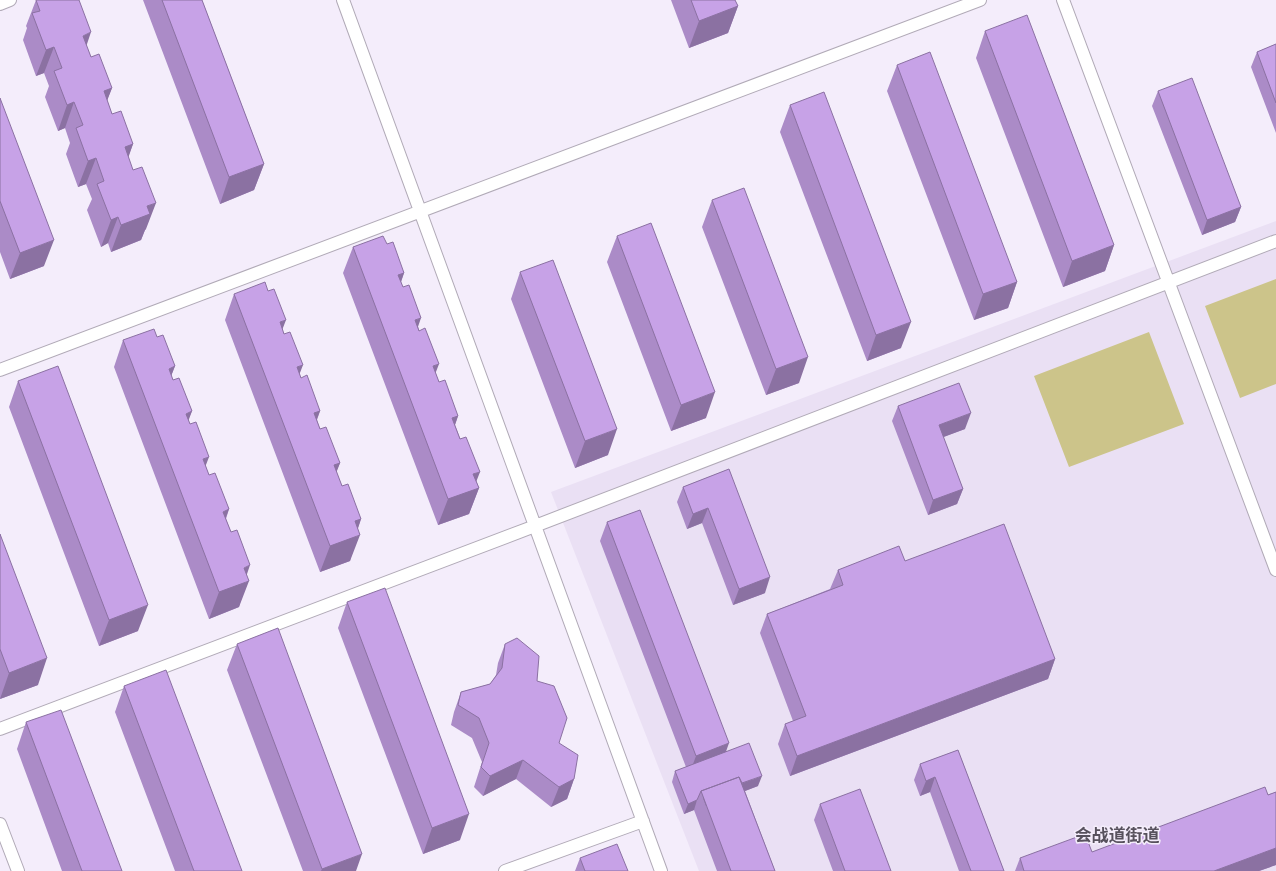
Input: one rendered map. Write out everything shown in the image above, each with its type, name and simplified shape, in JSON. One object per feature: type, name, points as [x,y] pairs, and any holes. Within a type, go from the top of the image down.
[{"type":"lane","points":[[0,4],[10,0]]},
{"type":"lane","points":[[343,0],[661,871]]},
{"type":"lane","points":[[0,370],[980,0]]},
{"type":"lane","points":[[1063,0],[1276,570]]},
{"type":"lane","points":[[0,729],[535,526],[1276,241]]},
{"type":"lane","points":[[504,871],[643,821]]},
{"type":"lane","points":[[0,824],[18,871]]},
{"type":"shaded area","points":[[1276,221],[1276,871],[699,871],[551,492]]},
{"type":"shaded area","points":[[1276,279],[1276,384],[1240,398],[1205,306]]},
{"type":"shaded area","points":[[1149,332],[1184,424],[1069,467],[1034,376]]},
{"type":"building","points":[[36,0],[79,0],[91,32],[83,36],[91,57],[99,54],[112,88],[104,91],[112,114],[121,111],[133,144],[125,147],[133,170],[142,167],[156,203],[147,206],[150,214],[121,225],[118,217],[111,220],[97,184],[104,181],[96,158],[88,161],[76,128],[83,125],[74,102],[67,105],[54,71],[62,68],[54,47],[46,50],[32,13],[40,11]]},
{"type":"building","points":[[162,0],[202,0],[264,164],[229,177]]},
{"type":"building","points":[[691,0],[735,0],[738,6],[699,21]]},
{"type":"building","points":[[1027,15],[1114,245],[1072,261],[985,31]]},
{"type":"building","points":[[1276,44],[1276,103],[1257,52]]},
{"type":"building","points":[[930,52],[1017,282],[983,294],[897,65]]},
{"type":"building","points":[[1192,78],[1241,207],[1207,220],[1158,91]]},
{"type":"building","points":[[824,92],[911,322],[876,335],[790,105]]},
{"type":"building","points":[[0,98],[54,240],[20,253],[0,201]]},
{"type":"building","points":[[744,188],[808,357],[776,369],[712,200]]},
{"type":"building","points":[[651,223],[715,392],[681,405],[617,236]]},
{"type":"building","points":[[383,236],[387,244],[393,242],[404,273],[398,275],[403,287],[409,285],[421,318],[415,320],[419,331],[425,328],[439,364],[433,366],[439,382],[445,380],[458,416],[452,418],[460,439],[466,437],[480,472],[473,474],[479,488],[448,499],[353,247]]},
{"type":"building","points":[[553,260],[617,429],[585,441],[520,272]]},
{"type":"building","points":[[265,282],[268,291],[274,289],[286,320],[280,322],[284,334],[290,332],[303,365],[297,367],[301,378],[307,375],[320,411],[314,413],[320,429],[326,427],[340,463],[334,465],[342,486],[348,484],[361,519],[355,521],[360,535],[330,546],[234,294]]},
{"type":"building","points":[[154,329],[157,337],[163,335],[175,366],[169,369],[173,380],[179,378],[192,411],[186,414],[190,424],[196,422],[209,457],[203,459],[209,475],[215,473],[229,509],[223,512],[231,532],[237,530],[250,565],[244,568],[249,581],[219,592],[123,340]]},
{"type":"building","points":[[58,366],[148,605],[109,620],[18,381]]},
{"type":"building","points":[[959,383],[971,413],[939,425],[963,489],[933,500],[898,406]]},
{"type":"building","points":[[729,469],[770,577],[739,589],[708,508],[693,514],[683,487]]},
{"type":"building","points":[[640,510],[729,743],[696,756],[607,522]]},
{"type":"building","points":[[1004,524],[1055,659],[797,756],[785,724],[806,716],[767,614],[843,585],[838,570],[899,546],[905,561]]},
{"type":"building","points":[[0,534],[47,658],[9,673],[0,649]]},
{"type":"building","points":[[385,588],[469,814],[432,828],[347,602]]},
{"type":"building","points":[[278,628],[362,854],[322,869],[237,644]]},
{"type":"building","points":[[517,638],[539,656],[537,681],[554,686],[567,718],[559,743],[578,755],[574,779],[559,787],[523,760],[490,776],[481,767],[489,743],[479,718],[458,705],[461,692],[490,684],[502,668],[505,644]]},
{"type":"building","points":[[166,670],[242,871],[194,871],[124,686]]},
{"type":"building","points":[[61,710],[122,871],[82,871],[26,722]]},
{"type":"building","points":[[749,743],[762,776],[742,783],[739,777],[701,791],[697,800],[688,804],[675,771]]},
{"type":"building","points":[[958,750],[1004,871],[971,871],[935,777],[926,781],[920,764]]},
{"type":"building","points":[[739,777],[775,871],[731,871],[701,791]]},
{"type":"building","points":[[1265,787],[1268,795],[1276,792],[1276,848],[1214,871],[1024,871],[1020,858],[1085,834],[1092,852]]},
{"type":"building","points":[[860,789],[891,871],[845,871],[820,804]]},
{"type":"building","points":[[617,844],[628,871],[585,871],[580,858]]},
{"type":"district","name":"会战道街道","points":[[1117,834]]}]
